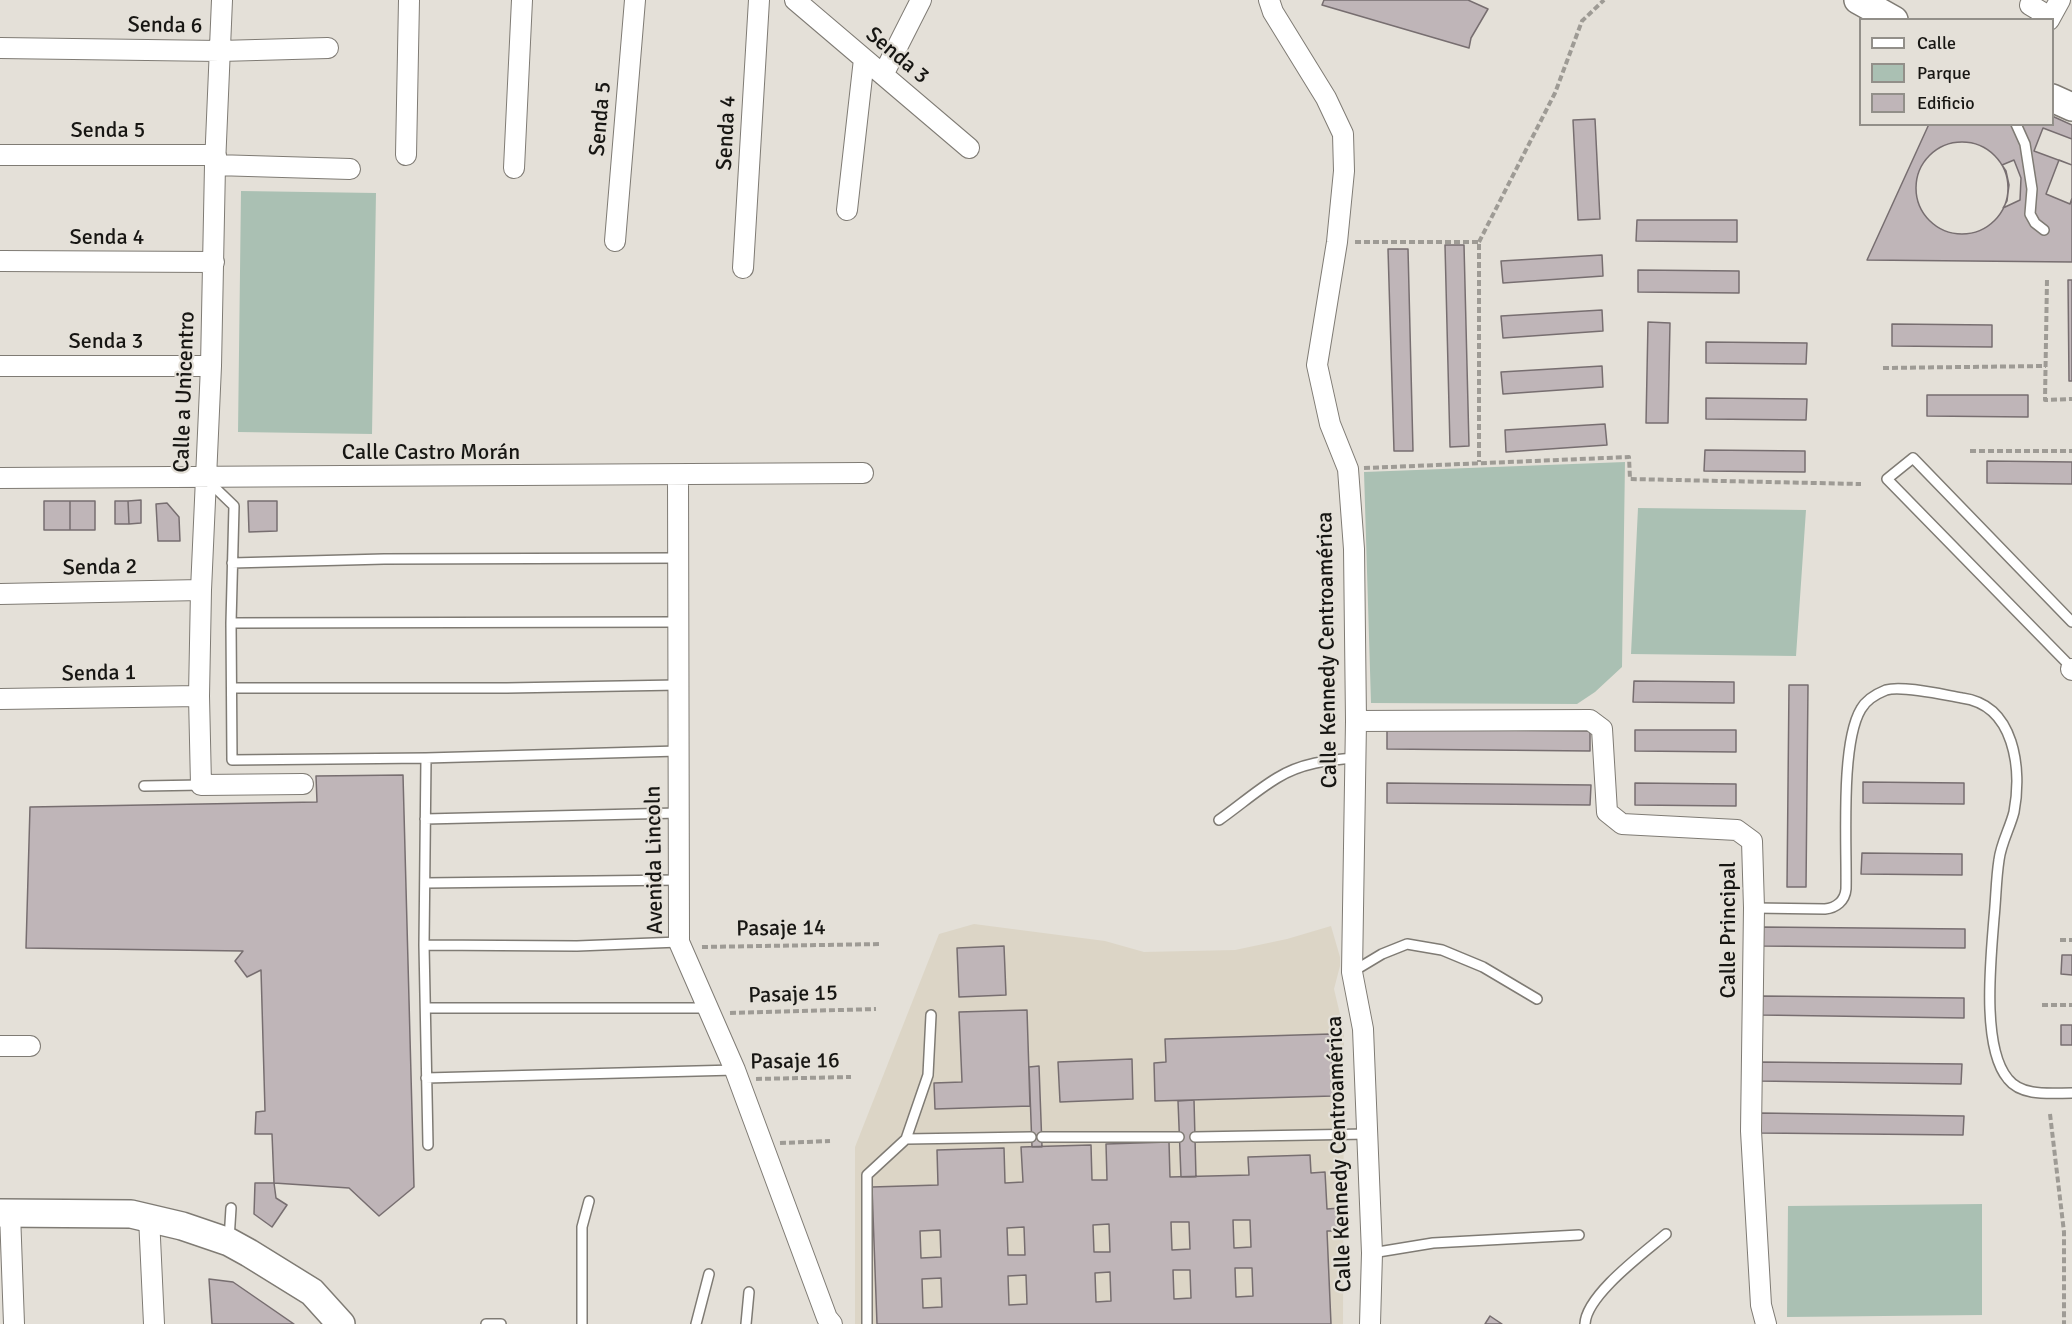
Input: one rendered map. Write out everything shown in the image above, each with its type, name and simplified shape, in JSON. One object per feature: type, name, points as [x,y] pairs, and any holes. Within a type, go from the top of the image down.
[{"type":"street","name":"Calle a Unicentro","points":[[201,785],[199,696],[201,590],[211,366],[222,0]]},
{"type":"street","points":[[406,155],[409,0]]},
{"type":"street","points":[[513,168],[522,0]]},
{"type":"street","name":"Senda 5","points":[[615,241],[635,0]]},
{"type":"street","name":"Senda 4","points":[[743,268],[759,0]]},
{"type":"street","name":"Senda 3","points":[[795,0],[969,148]]},
{"type":"street","points":[[883,75],[921,0]]},
{"type":"street","name":"Calle Kennedy Centroamérica","points":[[1269,0],[1273,12],[1326,98],[1343,134],[1344,171],[1337,242],[1317,365],[1330,424],[1348,469],[1354,549],[1356,721],[1352,972],[1362,1029],[1372,1253],[1370,1324]]},
{"type":"street","points":[[1858,0],[1890,18]]},
{"type":"street","points":[[2028,8],[2053,12]]},
{"type":"street","name":"Senda 6","points":[[0,48],[220,51],[328,48]]},
{"type":"street","points":[[847,210],[864,59]]},
{"type":"street","points":[[2054,99],[2072,106]]},
{"type":"street","name":"Senda 5","points":[[0,155],[216,160],[350,169]]},
{"type":"street","name":"Senda 4","points":[[0,261],[214,262]]},
{"type":"street","name":"Senda 3","points":[[0,366],[211,366]]},
{"type":"street","name":"Calle Castro Morán","points":[[0,478],[863,473]]},
{"type":"street","name":"Avenida Lincoln","points":[[678,475],[680,945],[737,1075],[827,1318],[832,1324]]},
{"type":"street","name":"Senda 2","points":[[0,594],[201,590]]},
{"type":"street","name":"Senda 1","points":[[0,699],[199,696]]},
{"type":"street","name":"Calle Principal","points":[[1356,721],[1590,720],[1602,729],[1607,812],[1622,825],[1737,830],[1752,841],[1754,908],[1751,1131],[1761,1305],[1766,1324]]},
{"type":"street","points":[[201,785],[303,784]]},
{"type":"street","points":[[0,1046],[30,1046]]},
{"type":"street","points":[[14,1324],[5,1212],[131,1214],[149,1217],[229,1242],[312,1292],[341,1324]]},
{"type":"street","points":[[149,1217],[154,1324]]},
{"type":"lane","points":[[2017,126],[2025,144],[2032,189],[2030,214],[2035,223],[2044,230]]},
{"type":"lane","points":[[2072,622],[1913,458],[1887,479],[2072,669]]},
{"type":"lane","points":[[206,478],[234,506],[231,622],[232,760],[426,758],[678,751]]},
{"type":"lane","points":[[232,563],[384,559],[678,558]]},
{"type":"lane","points":[[231,622],[678,622]]},
{"type":"lane","points":[[232,688],[507,688],[678,685]]},
{"type":"lane","points":[[1754,908],[1825,909],[1834,907],[1843,898],[1846,889],[1848,758],[1858,716],[1866,702],[1884,691],[1899,689],[1968,699],[1985,706],[1994,713],[2010,736],[2016,775],[2014,811],[1999,861],[1989,985],[1993,1041],[2008,1079],[2020,1088],[2035,1092],[2072,1093]]},
{"type":"lane","points":[[426,758],[424,945],[428,1145]]},
{"type":"lane","points":[[1220,820],[1278,777],[1306,765],[1355,758]]},
{"type":"lane","points":[[144,786],[201,785]]},
{"type":"lane","points":[[425,819],[678,813]]},
{"type":"lane","points":[[426,883],[679,880]]},
{"type":"lane","points":[[1352,972],[1382,954],[1407,944],[1442,950],[1483,967],[1537,999]]},
{"type":"lane","points":[[424,945],[680,945]]},
{"type":"lane","points":[[426,1008],[709,1011]]},
{"type":"lane","points":[[867,1324],[867,1175],[906,1139],[928,1075],[931,1015]]},
{"type":"lane","points":[[426,1078],[737,1075]]},
{"type":"lane","points":[[1195,1137],[1367,1134]]},
{"type":"lane","points":[[906,1139],[1031,1137]]},
{"type":"lane","points":[[1042,1137],[1179,1137]]},
{"type":"lane","points":[[582,1324],[582,1227],[589,1201]]},
{"type":"lane","points":[[229,1242],[231,1208]]},
{"type":"lane","points":[[1585,1324],[1592,1305],[1621,1271],[1666,1234]]},
{"type":"lane","points":[[1372,1253],[1433,1243],[1579,1235]]},
{"type":"lane","points":[[696,1324],[709,1274]]},
{"type":"lane","points":[[746,1324],[749,1292]]},
{"type":"lane","points":[[486,1324],[501,1324]]},
{"type":"path","points":[[1479,462],[1479,242],[1555,93],[1582,21],[1604,0]]},
{"type":"path","points":[[1337,242],[1479,242]]},
{"type":"path","points":[[2047,280],[2045,400],[2072,399]]},
{"type":"path","points":[[1883,368],[2046,366]]},
{"type":"path","points":[[1970,451],[2072,451]]},
{"type":"path","points":[[1348,469],[1629,456],[1630,479],[1861,484]]},
{"type":"path","points":[[2060,940],[2072,940]]},
{"type":"path","name":"Pasaje 14","points":[[680,945],[881,944]]},
{"type":"path","points":[[2042,1005],[2072,1005]]},
{"type":"path","name":"Pasaje 15","points":[[709,1011],[876,1009]]},
{"type":"path","name":"Pasaje 16","points":[[737,1075],[852,1077]]},
{"type":"path","points":[[2050,1114],[2064,1232],[2064,1324]]},
{"type":"path","points":[[763,1144],[830,1141]]},
{"type":"shaded area","points":[[974,924],[1105,941],[1144,952],[1235,950],[1287,939],[1331,926],[1340,957],[1334,989],[1344,1031],[1343,1324],[855,1324],[855,1147],[939,934]]},
{"type":"green space","points":[[241,191],[376,193],[372,434],[238,432]]},
{"type":"green space","points":[[1625,462],[1622,667],[1595,692],[1577,704],[1371,703],[1364,472]]},
{"type":"green space","points":[[1638,508],[1806,510],[1796,656],[1631,654]]},
{"type":"green space","points":[[1982,1204],[1982,1315],[1787,1317],[1788,1206]]},
{"type":"building","points":[[1324,0],[1468,0],[1488,9],[1471,38],[1469,48],[1322,5]]},
{"type":"building","points":[[2054,117],[2072,125],[2072,262],[1867,260],[1928,126],[2054,126]]},
{"type":"building","points":[[1595,119],[1600,219],[1578,220],[1573,120]]},
{"type":"building","points":[[2043,128],[2072,139],[2072,165],[2034,151]]},
{"type":"building","points":[[1962,142],[1980,145],[1995,155],[2005,170],[2008,188],[2005,206],[1995,221],[1980,231],[1962,234],[1944,231],[1929,221],[1919,206],[1916,188],[1919,170],[1929,155],[1944,145]]},
{"type":"building","points":[[2014,160],[2021,178],[2020,200],[2003,208],[2007,201],[2009,185],[2002,165]]},
{"type":"building","points":[[2059,160],[2072,165],[2070,204],[2046,194]]},
{"type":"building","points":[[1637,220],[1737,220],[1737,242],[1636,241]]},
{"type":"building","points":[[1445,245],[1464,245],[1469,446],[1450,447]]},
{"type":"building","points":[[1388,249],[1408,249],[1413,451],[1394,451]]},
{"type":"building","points":[[1602,255],[1603,276],[1503,283],[1501,261]]},
{"type":"building","points":[[1638,270],[1739,271],[1739,293],[1638,292]]},
{"type":"building","points":[[2068,280],[2072,280],[2072,381],[2069,381]]},
{"type":"building","points":[[1602,310],[1603,331],[1503,338],[1501,316]]},
{"type":"building","points":[[1648,322],[1670,323],[1668,423],[1646,423]]},
{"type":"building","points":[[1892,324],[1992,325],[1992,347],[1892,346]]},
{"type":"building","points":[[1706,342],[1807,343],[1806,364],[1706,363]]},
{"type":"building","points":[[1602,366],[1603,387],[1503,394],[1501,372]]},
{"type":"building","points":[[1927,395],[2028,395],[2028,417],[1927,416]]},
{"type":"building","points":[[1706,398],[1807,399],[1806,420],[1706,419]]},
{"type":"building","points":[[1605,424],[1607,445],[1506,452],[1505,430]]},
{"type":"building","points":[[1705,450],[1805,451],[1805,472],[1704,471]]},
{"type":"building","points":[[1987,461],[2072,462],[2072,484],[1987,483]]},
{"type":"building","points":[[141,500],[141,523],[129,524],[128,501]]},
{"type":"building","points":[[44,501],[70,501],[70,530],[44,530]]},
{"type":"building","points":[[70,501],[95,501],[95,530],[70,530]]},
{"type":"building","points":[[115,501],[128,501],[129,524],[115,524]]},
{"type":"building","points":[[248,501],[277,501],[277,531],[249,532]]},
{"type":"building","points":[[167,503],[179,517],[180,541],[158,541],[156,504]]},
{"type":"building","points":[[1634,681],[1734,682],[1734,703],[1633,702]]},
{"type":"building","points":[[1789,685],[1808,685],[1806,887],[1787,887]]},
{"type":"building","points":[[1387,729],[1590,731],[1590,751],[1387,749]]},
{"type":"building","points":[[1635,730],[1736,730],[1736,752],[1635,751]]},
{"type":"building","points":[[403,775],[414,1187],[379,1216],[349,1188],[274,1183],[272,1134],[255,1134],[256,1112],[265,1111],[261,970],[247,977],[235,961],[243,951],[26,948],[30,807],[317,802],[316,776]]},
{"type":"building","points":[[1863,782],[1964,783],[1964,804],[1863,803]]},
{"type":"building","points":[[1387,783],[1591,785],[1590,805],[1387,803]]},
{"type":"building","points":[[1635,783],[1736,784],[1736,806],[1635,805]]},
{"type":"building","points":[[1862,853],[1962,854],[1962,875],[1861,874]]},
{"type":"building","points":[[1762,927],[1965,929],[1965,948],[1762,946]]},
{"type":"building","points":[[1004,946],[1006,995],[959,997],[957,948]]},
{"type":"building","points":[[2062,955],[2072,955],[2072,975],[2061,974]]},
{"type":"building","points":[[1761,996],[1964,998],[1964,1018],[1761,1015]]},
{"type":"building","points":[[1027,1010],[1030,1106],[935,1109],[934,1083],[962,1082],[959,1012]]},
{"type":"building","points":[[2061,1025],[2072,1025],[2072,1045],[2061,1045]]},
{"type":"building","points":[[1331,1034],[1333,1096],[1155,1101],[1154,1063],[1166,1062],[1165,1039]]},
{"type":"building","points":[[1132,1059],[1133,1099],[1060,1102],[1058,1062]]},
{"type":"building","points":[[1759,1062],[1962,1064],[1961,1084],[1758,1081]]},
{"type":"building","points":[[1039,1066],[1042,1147],[1032,1147],[1029,1067]]},
{"type":"building","points":[[1194,1100],[1196,1177],[1181,1177],[1178,1101]]},
{"type":"building","points":[[1760,1113],[1964,1116],[1963,1135],[1760,1133]]},
{"type":"building","points":[[1169,1142],[1170,1177],[1249,1175],[1248,1157],[1310,1155],[1311,1173],[1325,1172],[1327,1209],[1340,1208],[1341,1231],[1327,1231],[1331,1324],[877,1324],[872,1187],[938,1185],[937,1150],[1004,1148],[1005,1183],[1023,1182],[1021,1147],[1091,1145],[1092,1180],[1107,1180],[1106,1144]],"holes":[[[1233,1220],[1250,1220],[1251,1247],[1234,1248]],[[1171,1222],[1189,1222],[1190,1249],[1172,1250]],[[1109,1224],[1110,1252],[1094,1252],[1093,1225]],[[1024,1227],[1025,1255],[1008,1255],[1007,1228]],[[940,1230],[941,1257],[921,1258],[920,1231]],[[1235,1268],[1252,1268],[1253,1296],[1236,1297]],[[1173,1270],[1190,1270],[1191,1298],[1174,1299]],[[1110,1272],[1111,1301],[1096,1302],[1095,1273]],[[1026,1275],[1027,1304],[1009,1305],[1008,1276]],[[941,1278],[942,1307],[923,1308],[922,1279]]]},
{"type":"building","points":[[255,1183],[274,1183],[276,1198],[287,1205],[272,1227],[254,1214]]},
{"type":"building","points":[[209,1279],[233,1282],[294,1324],[212,1324]]},
{"type":"building","points":[[1490,1316],[1502,1324],[1485,1324]]}]
